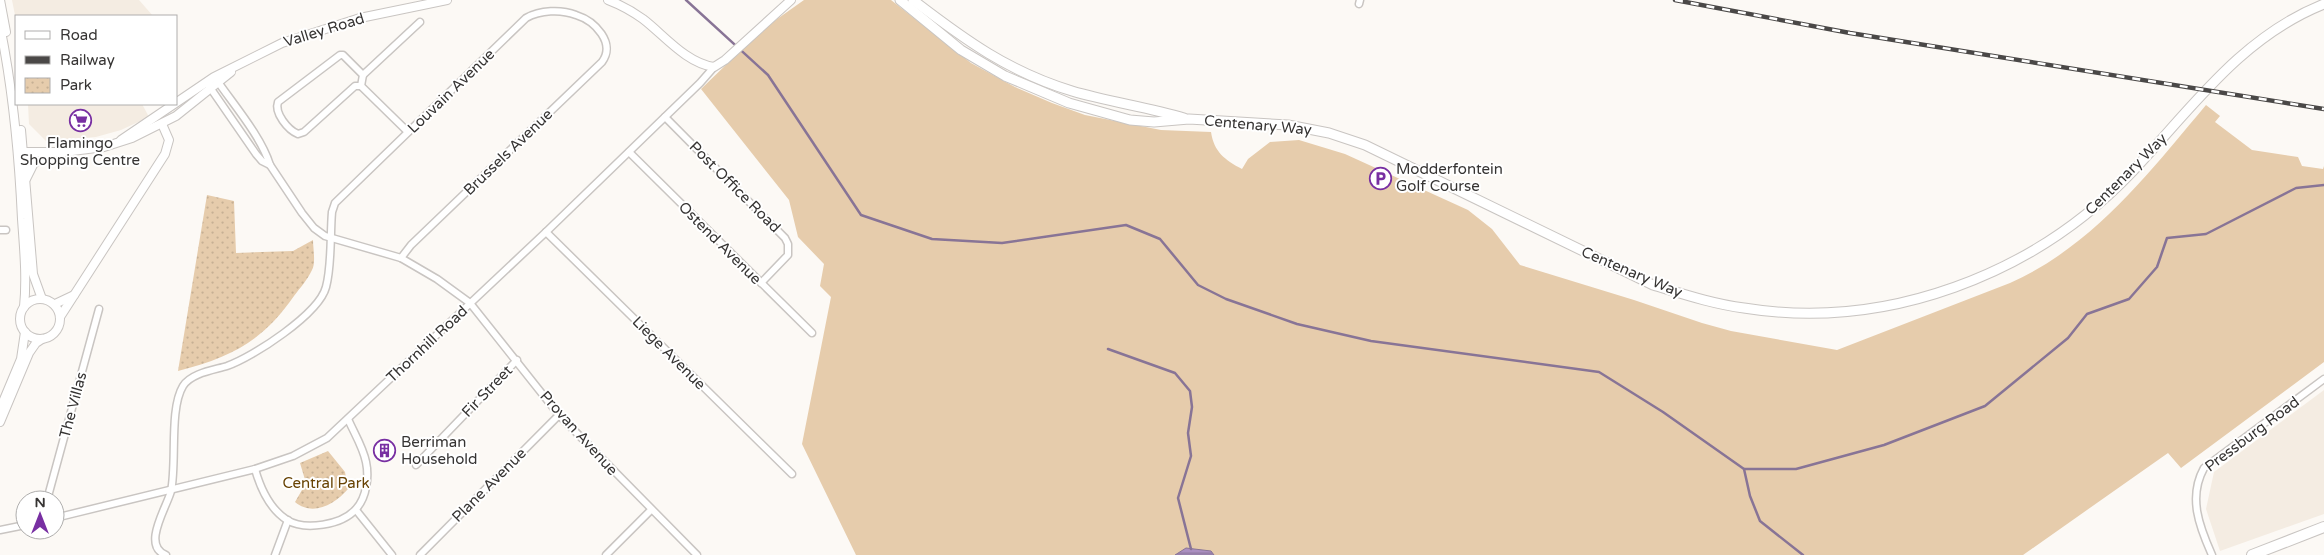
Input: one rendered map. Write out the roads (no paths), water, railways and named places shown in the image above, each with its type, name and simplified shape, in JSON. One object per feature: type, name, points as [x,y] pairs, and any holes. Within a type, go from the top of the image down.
[{"type":"main road","name":"Centenary Way","points":[[900,0],[961,50],[1006,76],[1058,99],[1130,120],[1154,122],[1189,119],[1288,125],[1329,133],[1365,145],[1613,266],[1654,284],[1696,298],[1745,308],[1780,312],[1845,311],[1894,305],[1939,294],[1988,274],[2031,253],[2075,224],[2104,200],[2156,146],[2200,94],[2253,44],[2277,27],[2324,4]]},
{"type":"main road","name":"Centenary Way","points":[[913,0],[966,41],[1013,68],[1074,92],[1189,119]]},
{"type":"main road","points":[[2252,555],[2324,527]]},
{"type":"street","points":[[0,0],[15,89]]},
{"type":"street","name":"Valley Road","points":[[209,86],[236,67],[282,43],[312,32],[392,11],[447,0]]},
{"type":"street","points":[[608,0],[623,6],[641,18],[696,62],[714,67]]},
{"type":"street","points":[[772,16],[785,0]]},
{"type":"street","points":[[772,16],[791,0]]},
{"type":"street","name":"Louvain Avenue","points":[[171,490],[178,403],[183,387],[190,379],[253,355],[275,340],[305,315],[322,297],[326,289],[332,212],[335,203],[526,18],[533,14],[552,12],[576,14],[604,36],[606,43]]},
{"type":"street","name":"Thornhill Road","points":[[65,516],[255,468],[293,456],[327,438],[546,232],[714,67],[719,65],[772,16]]},
{"type":"street","points":[[361,86],[363,75],[420,22]]},
{"type":"street","points":[[0,26],[25,181],[28,259],[24,306],[19,320],[24,332],[20,359],[0,409]]},
{"type":"street","name":"Brussels Avenue","points":[[401,258],[411,245],[602,62],[606,57],[606,43]]},
{"type":"street","points":[[363,75],[343,56],[340,56],[278,102],[277,110],[293,131],[302,133],[354,86],[361,86],[408,132]]},
{"type":"street","points":[[217,80],[257,139],[270,165],[314,228],[330,239]]},
{"type":"street","points":[[25,181],[30,170],[40,158],[64,152],[104,147],[121,140],[209,86]]},
{"type":"street","points":[[209,86],[256,154],[262,161],[270,165]]},
{"type":"street","points":[[121,140],[132,138],[162,124],[209,86]]},
{"type":"street","points":[[18,105],[28,259],[42,299]]},
{"type":"street","name":"Post Office Road","points":[[665,117],[785,238],[788,244],[788,255],[761,284]]},
{"type":"street","points":[[60,317],[165,154],[169,140],[162,124]]},
{"type":"street","points":[[21,152],[64,152]]},
{"type":"street","name":"Ostend Avenue","points":[[629,152],[812,333]]},
{"type":"street","name":"Liege Avenue","points":[[546,232],[792,474]]},
{"type":"street","name":"Provan Avenue","points":[[330,239],[401,258],[437,279],[470,304],[517,360],[559,415],[697,555]]},
{"type":"street","points":[[54,304],[76,294]]},
{"type":"street","points":[[0,422],[32,348],[42,339],[54,334],[60,323],[60,317],[54,304],[42,299],[29,302],[24,306]]},
{"type":"street","name":"The Villas","points":[[49,490],[99,310]]},
{"type":"street","points":[[24,332],[36,339],[42,339]]},
{"type":"street","name":"Fir Street","points":[[416,465],[517,360]]},
{"type":"street","name":"Pressburg Road","points":[[2212,555],[2198,518],[2195,500],[2197,481],[2204,468],[2324,379]]},
{"type":"street","name":"Plane Avenue","points":[[420,555],[559,415]]},
{"type":"street","points":[[255,468],[265,495],[288,520],[302,524],[331,523],[356,510],[366,487],[367,468],[362,449],[348,419]]},
{"type":"street","points":[[166,555],[159,550],[155,537],[171,490]]},
{"type":"street","points":[[356,510],[392,555]]},
{"type":"street","points":[[606,555],[651,510]]},
{"type":"street","points":[[275,555],[288,520]]},
{"type":"street","points":[[0,530],[15,527]]},
{"type":"waterway","points":[[686,0],[768,75],[861,215],[932,239],[1002,243],[1126,225],[1160,239],[1198,285],[1226,299],[1297,324],[1371,341],[1599,372],[1663,412],[1744,469],[1796,469],[1884,445],[1985,406],[2068,338],[2087,314],[2129,299],[2157,267],[2167,238],[2206,234],[2296,188],[2324,185]]},
{"type":"waterway","points":[[1108,349],[1175,373],[1190,391],[1192,407],[1188,433],[1191,456],[1178,498],[1191,549]]},
{"type":"waterway","points":[[1744,469],[1750,496],[1760,521],[1803,555]]},
{"type":"railway","points":[[1675,0],[1850,33],[2324,109]]},
{"type":"place","name":"Flamingo Shopping Centre","points":[[80,120]]},
{"type":"place","name":"Modderfontein Golf Course","points":[[1380,178]]},
{"type":"place","name":"Berriman Household","points":[[385,451]]},
{"type":"park label","name":"Central Park","points":[[326,483]]}]
